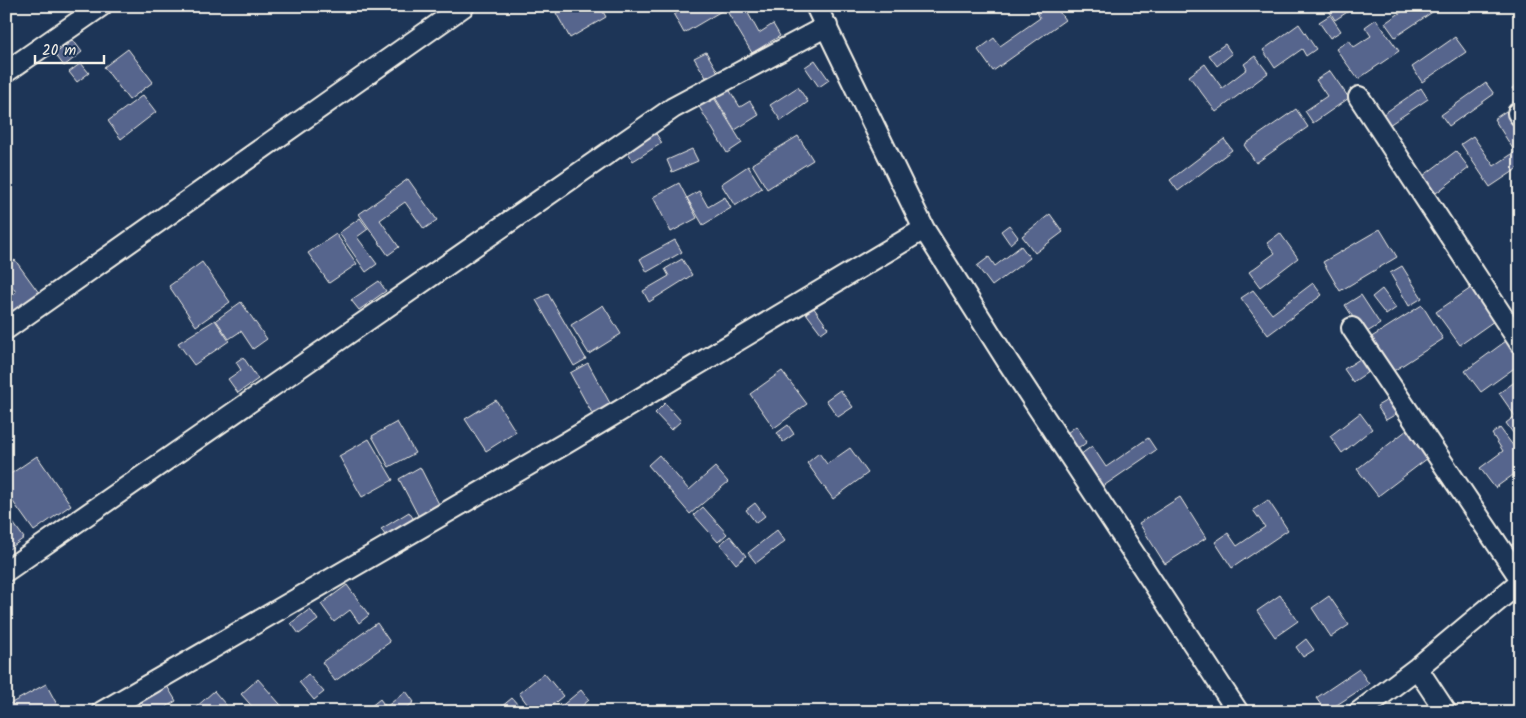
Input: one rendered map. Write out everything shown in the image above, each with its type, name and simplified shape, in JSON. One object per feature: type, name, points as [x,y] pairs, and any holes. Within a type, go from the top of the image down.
[{"type":"street","points":[[6,72],[101,6]]},
{"type":"street","points":[[6,329],[464,6]]},
{"type":"street","points":[[816,6],[924,229],[1008,362],[1236,711]]},
{"type":"street","points":[[6,571],[673,108],[827,26]]},
{"type":"street","points":[[1359,96],[1520,343]]},
{"type":"street","points":[[102,712],[566,443],[924,229]]},
{"type":"street","points":[[1352,328],[1520,578]]},
{"type":"street","points":[[1359,712],[1417,668],[1520,582]]},
{"type":"street","points":[[1417,668],[1446,712]]},
{"type":"building","points":[[567,6],[600,6],[606,17],[570,38],[556,13]]},
{"type":"building","points":[[687,6],[730,6],[684,33],[674,15]]},
{"type":"building","points":[[740,6],[744,6],[759,33],[773,24],[780,36],[752,53],[728,13]]},
{"type":"building","points":[[1033,6],[1055,6],[1065,20],[993,71],[978,50],[994,38],[1000,46],[1040,18]]},
{"type":"building","points":[[1326,6],[1350,6],[1352,9],[1335,20]]},
{"type":"building","points":[[1410,6],[1435,6],[1437,9],[1395,37],[1385,23]]},
{"type":"building","points":[[1330,15],[1341,31],[1330,38],[1319,22]]},
{"type":"building","points":[[1376,19],[1399,51],[1358,79],[1336,49],[1349,40],[1354,47],[1371,36],[1365,27]]},
{"type":"building","points":[[1299,24],[1316,49],[1306,56],[1302,49],[1275,68],[1263,50]]},
{"type":"building","points":[[1455,37],[1466,52],[1422,82],[1412,67]]},
{"type":"building","points":[[73,40],[82,52],[64,66],[55,54]]},
{"type":"building","points":[[1225,44],[1232,54],[1217,66],[1209,55]]},
{"type":"building","points":[[128,49],[153,82],[129,100],[104,67]]},
{"type":"building","points":[[706,52],[718,72],[707,79],[694,58]]},
{"type":"building","points":[[1255,56],[1268,73],[1216,112],[1189,76],[1205,64],[1222,88],[1247,69],[1244,64]]},
{"type":"building","points":[[815,60],[829,80],[819,87],[805,67]]},
{"type":"building","points":[[81,63],[89,73],[77,82],[69,72]]},
{"type":"building","points":[[1330,71],[1349,98],[1313,123],[1305,111],[1327,96],[1316,80]]},
{"type":"building","points":[[1486,83],[1494,94],[1449,126],[1441,115]]},
{"type":"building","points":[[1520,83],[1520,93],[1517,95],[1512,88]]},
{"type":"building","points":[[727,86],[740,107],[750,101],[759,115],[735,130],[713,94]]},
{"type":"building","points":[[798,87],[808,102],[781,121],[770,105]]},
{"type":"building","points":[[1421,88],[1428,99],[1389,125],[1382,115]]},
{"type":"building","points":[[143,95],[156,112],[121,139],[108,121]]},
{"type":"building","points":[[713,96],[742,143],[727,153],[698,105]]},
{"type":"building","points":[[1296,109],[1308,127],[1256,163],[1244,145]]},
{"type":"building","points":[[1506,111],[1520,132],[1520,167],[1490,187],[1461,144],[1473,136],[1494,166],[1515,152],[1494,119]]},
{"type":"building","points":[[653,129],[662,143],[633,161],[625,147]]},
{"type":"building","points":[[798,136],[813,160],[767,189],[752,164]]},
{"type":"building","points":[[1224,139],[1232,150],[1178,191],[1170,180]]},
{"type":"building","points":[[692,149],[698,161],[672,172],[667,160]]},
{"type":"building","points":[[1456,151],[1469,168],[1436,193],[1423,176]]},
{"type":"building","points":[[748,166],[762,188],[735,206],[721,184]]},
{"type":"building","points":[[408,179],[437,220],[424,229],[405,202],[380,220],[399,247],[388,255],[359,214]]},
{"type":"building","points":[[679,183],[697,218],[671,232],[653,197]]},
{"type":"building","points":[[699,191],[708,207],[725,197],[731,208],[703,225],[687,198]]},
{"type":"building","points":[[1050,214],[1063,232],[1035,253],[1022,236]]},
{"type":"building","points":[[360,218],[368,229],[357,237],[377,264],[366,272],[339,233]]},
{"type":"building","points":[[1009,225],[1018,237],[1010,244],[1001,231]]},
{"type":"building","points":[[1380,229],[1397,257],[1340,291],[1323,262]]},
{"type":"building","points":[[1280,233],[1298,258],[1260,287],[1249,272],[1275,253],[1267,243]]},
{"type":"building","points":[[336,234],[357,264],[329,283],[308,253]]},
{"type":"building","points":[[675,240],[682,252],[647,272],[640,259]]},
{"type":"building","points":[[1021,246],[1030,258],[992,286],[977,266],[989,257],[995,266]]},
{"type":"building","points":[[682,259],[692,275],[649,302],[643,291],[669,276],[665,269]]},
{"type":"building","points":[[15,260],[42,297],[6,317],[6,298],[16,292],[6,278],[6,266]]},
{"type":"building","points":[[202,262],[230,302],[196,326],[169,286]]},
{"type":"building","points":[[1402,266],[1422,298],[1409,306],[1390,273]]},
{"type":"building","points":[[379,281],[386,291],[359,310],[351,300]]},
{"type":"building","points":[[1313,283],[1322,295],[1268,335],[1241,298],[1253,290],[1272,314]]},
{"type":"building","points":[[1471,288],[1494,321],[1460,345],[1436,312]]},
{"type":"building","points":[[1382,289],[1396,308],[1386,315],[1372,297]]},
{"type":"building","points":[[548,294],[586,359],[574,366],[536,300]]},
{"type":"building","points":[[1361,295],[1380,324],[1364,334],[1345,305]]},
{"type":"building","points":[[241,302],[267,339],[253,349],[241,331],[229,339],[216,320]]},
{"type":"building","points":[[811,304],[828,328],[821,333],[803,309]]},
{"type":"building","points":[[603,305],[621,334],[589,354],[571,325]]},
{"type":"building","points":[[1422,305],[1443,339],[1392,372],[1370,338]]},
{"type":"building","points":[[215,320],[229,341],[194,365],[178,343]]},
{"type":"building","points":[[1506,341],[1520,359],[1520,364],[1481,392],[1465,371]]},
{"type":"building","points":[[243,357],[258,379],[238,393],[228,379],[241,370],[236,362]]},
{"type":"building","points":[[1363,357],[1371,370],[1353,382],[1344,369]]},
{"type":"building","points":[[588,363],[611,405],[593,415],[570,373]]},
{"type":"building","points":[[782,371],[807,404],[774,428],[750,394]]},
{"type":"building","points":[[1519,379],[1520,429],[1513,433],[1506,423],[1515,416],[1499,393]]},
{"type":"building","points":[[840,390],[853,407],[838,417],[826,400]]},
{"type":"building","points":[[1389,399],[1398,413],[1386,420],[1377,406]]},
{"type":"building","points":[[496,400],[516,432],[486,451],[465,419]]},
{"type":"building","points":[[665,403],[681,421],[671,430],[655,413]]},
{"type":"building","points":[[1360,413],[1372,429],[1342,453],[1330,436]]},
{"type":"building","points":[[397,422],[415,453],[389,467],[372,436]]},
{"type":"building","points":[[788,425],[794,434],[783,442],[777,433]]},
{"type":"building","points":[[1076,426],[1087,442],[1078,449],[1067,433]]},
{"type":"building","points":[[1500,428],[1520,455],[1520,470],[1495,488],[1480,468],[1503,451],[1492,434]]},
{"type":"building","points":[[1407,430],[1428,458],[1378,496],[1357,469]]},
{"type":"building","points":[[1148,438],[1156,450],[1102,487],[1080,455],[1092,446],[1106,467]]},
{"type":"building","points":[[369,439],[393,480],[362,497],[339,456]]},
{"type":"building","points":[[850,448],[868,473],[833,499],[807,463],[819,453],[827,464]]},
{"type":"building","points":[[659,455],[689,490],[715,467],[728,482],[690,514],[648,465]]},
{"type":"building","points":[[37,456],[71,505],[34,531],[6,492],[6,477]]},
{"type":"building","points":[[420,467],[442,510],[421,521],[399,479]]},
{"type":"building","points":[[1180,497],[1206,538],[1165,564],[1139,523]]},
{"type":"building","points":[[1268,500],[1288,530],[1232,568],[1215,542],[1228,533],[1237,546],[1265,527],[1253,510]]},
{"type":"building","points":[[755,503],[765,516],[756,523],[746,510]]},
{"type":"building","points":[[703,507],[727,534],[718,542],[694,515]]},
{"type":"building","points":[[409,512],[417,524],[389,541],[381,529]]},
{"type":"building","points":[[6,513],[24,538],[9,549],[6,545]]},
{"type":"building","points":[[777,530],[785,541],[756,563],[748,553]]},
{"type":"building","points":[[730,536],[746,556],[736,564],[720,544]]},
{"type":"building","points":[[1520,539],[1520,565],[1506,549]]},
{"type":"building","points":[[347,585],[369,615],[359,623],[350,610],[334,622],[321,604]]},
{"type":"building","points":[[1280,595],[1298,621],[1275,637],[1257,611]]},
{"type":"building","points":[[1329,596],[1349,625],[1331,637],[1312,608]]},
{"type":"building","points":[[310,609],[318,620],[299,634],[291,623]]},
{"type":"building","points":[[377,623],[390,642],[335,681],[322,662]]},
{"type":"building","points":[[1306,639],[1314,650],[1303,657],[1296,647]]},
{"type":"building","points":[[1359,669],[1369,684],[1326,712],[1316,698]]},
{"type":"building","points":[[544,673],[563,696],[544,712],[533,712],[519,693]]},
{"type":"building","points":[[308,674],[324,692],[314,700],[299,682]]},
{"type":"building","points":[[258,679],[287,712],[257,712],[241,694]]},
{"type":"building","points":[[46,684],[61,712],[6,712],[6,706]]},
{"type":"building","points":[[167,686],[176,701],[158,712],[122,712]]},
{"type":"building","points":[[581,690],[589,700],[575,712],[562,712],[559,708]]},
{"type":"building","points":[[214,691],[232,712],[199,712],[195,708]]},
{"type":"building","points":[[406,691],[414,702],[402,712],[374,712],[370,707],[380,699],[386,707]]},
{"type":"building","points":[[512,698],[524,712],[495,712]]}]
